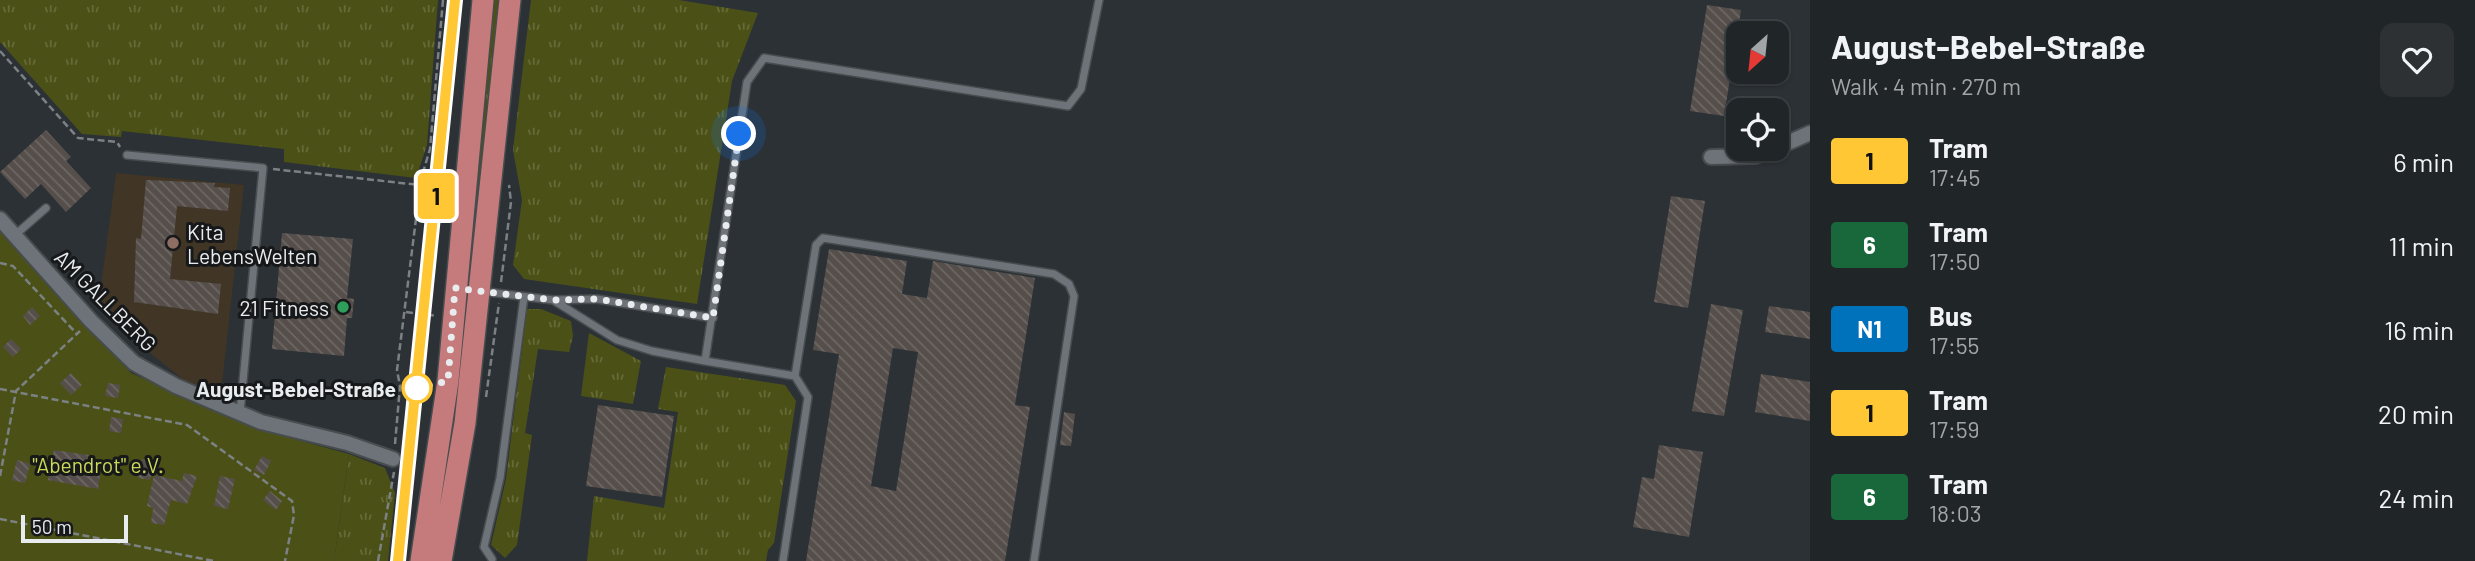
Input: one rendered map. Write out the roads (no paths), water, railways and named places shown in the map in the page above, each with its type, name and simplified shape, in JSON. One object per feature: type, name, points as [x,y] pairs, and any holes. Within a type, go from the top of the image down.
[{"type":"main road","points":[[421,561],[448,381],[483,0]]},
{"type":"main road","points":[[441,561],[465,423],[510,0]]},
{"type":"street","points":[[1789,142],[1810,133]]},
{"type":"street","points":[[1711,157],[1726,157]]},
{"type":"street","name":"AM GALLBERG","points":[[0,219],[91,321],[134,363],[261,422],[347,443],[393,459]]},
{"type":"lane","points":[[705,360],[747,82],[764,58],[1068,106],[1082,89],[1099,0]]},
{"type":"lane","points":[[127,155],[263,168],[240,414]]},
{"type":"lane","points":[[15,235],[46,208]]},
{"type":"lane","points":[[783,561],[808,397],[795,376],[817,245],[823,238],[1054,274],[1069,284],[1074,296],[1034,561]]},
{"type":"lane","points":[[455,288],[553,300],[597,299],[713,318]]},
{"type":"lane","points":[[492,559],[484,547],[499,478],[524,297]]},
{"type":"lane","points":[[553,300],[617,341],[652,351],[795,376]]},
{"type":"tram line","name":"1","points":[[398,561],[412,447],[455,0]]},
{"type":"tram line","points":[[404,561],[461,0]]},
{"type":"place","name":"Kita LebensWelten","points":[[173,243]]},
{"type":"place","name":"21 Fitness","points":[[343,307]]},
{"type":"place","name":"August-Bebel-Straße","points":[[417,388]]},
{"type":"park label","name":"\"Abendrot\" e.V.","points":[[98,464]]}]
